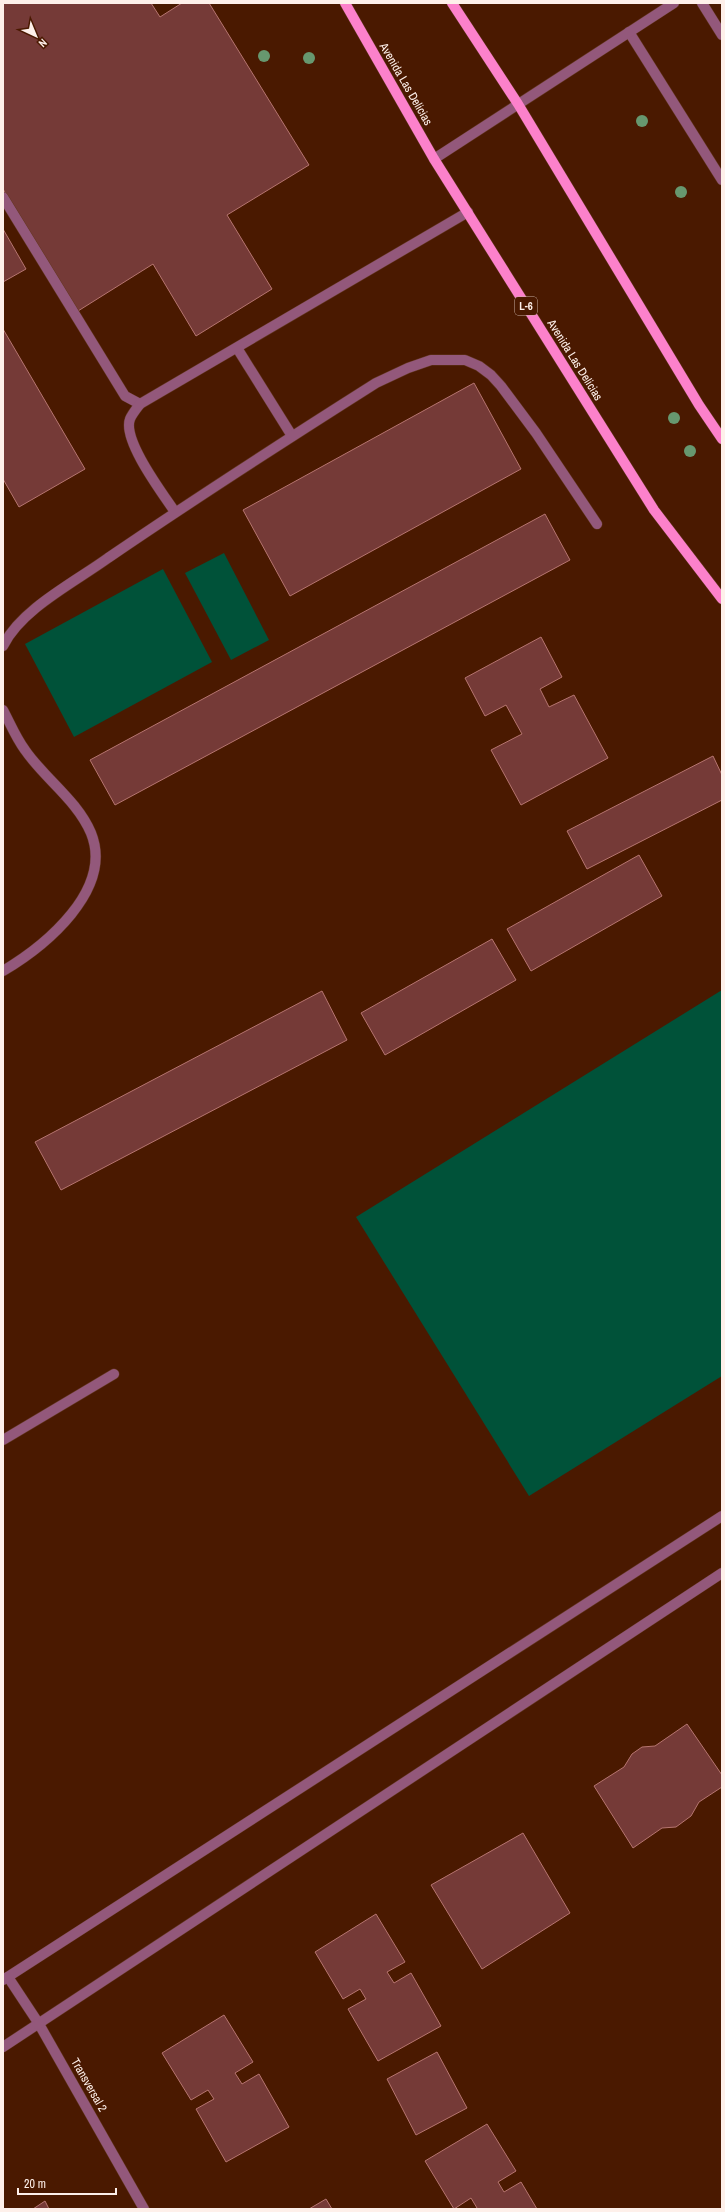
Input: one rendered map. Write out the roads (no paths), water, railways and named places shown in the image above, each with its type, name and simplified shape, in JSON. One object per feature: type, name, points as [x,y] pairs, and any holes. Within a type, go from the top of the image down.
[{"type":"main road","name":"Avenida Las Delicias","points":[[345,3],[434,158],[654,510],[722,599]]},
{"type":"main road","points":[[452,3],[518,104],[699,405],[722,439]]},
{"type":"street","points":[[434,158],[674,3]]},
{"type":"street","points":[[702,3],[722,35]]},
{"type":"street","points":[[629,32],[722,180]]},
{"type":"street","points":[[3,197],[124,396],[140,404]]},
{"type":"street","points":[[175,512],[136,451],[130,436],[130,420],[140,404],[468,212]]},
{"type":"street","points":[[237,348],[292,436]]},
{"type":"street","points":[[3,646],[6,635],[34,610],[175,512],[376,383],[408,368],[431,360],[464,360],[485,370],[501,386],[536,433],[597,524]]},
{"type":"street","points":[[3,710],[24,750],[76,809],[87,827],[95,851],[95,867],[92,880],[66,921],[22,960],[3,971]]},
{"type":"street","points":[[3,1440],[114,1374]]},
{"type":"street","points":[[6,1978],[722,1516]]},
{"type":"street","points":[[3,2047],[722,1573]]},
{"type":"street","name":"Transversal 2","points":[[6,1978],[39,2024],[144,2209]]}]
